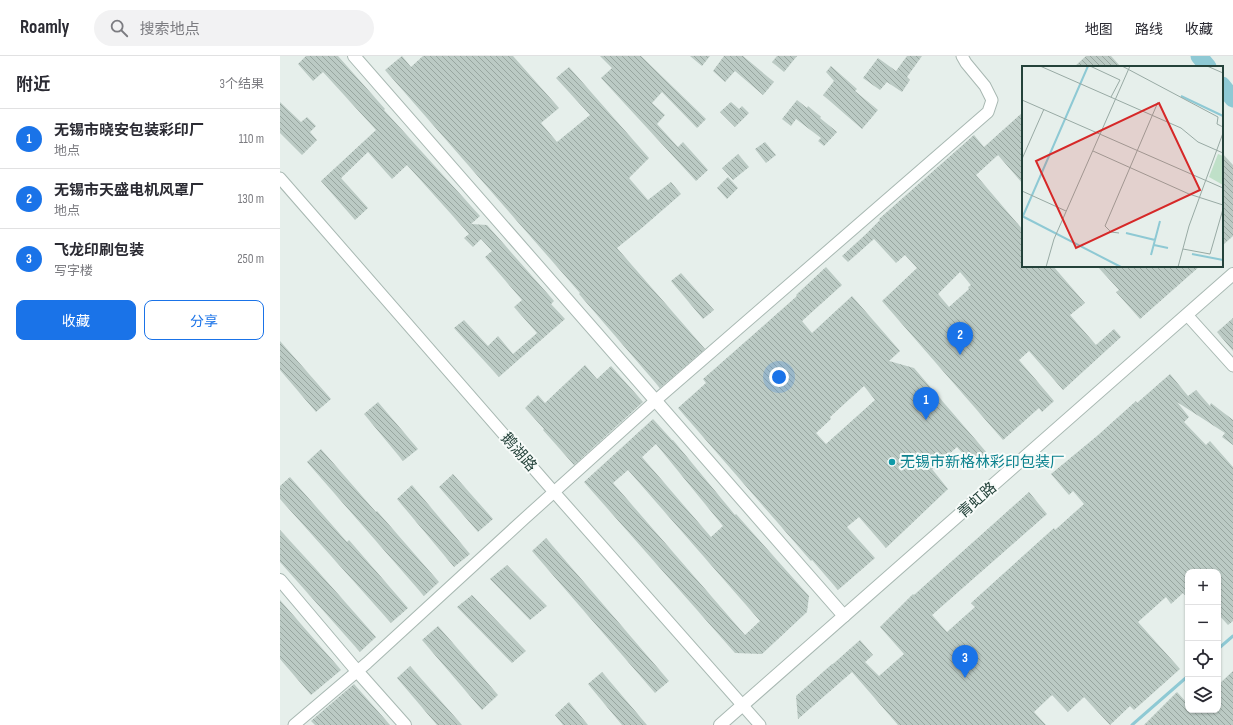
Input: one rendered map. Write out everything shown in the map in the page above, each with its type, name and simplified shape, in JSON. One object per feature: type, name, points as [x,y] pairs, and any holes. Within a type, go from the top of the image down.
[{"type":"street","points":[[354,56],[655,402],[844,616]]},
{"type":"street","points":[[294,725],[357,671],[655,402],[988,112],[992,100],[985,86],[962,56]]},
{"type":"street","name":"鹅湖路","points":[[280,178],[760,725]]},
{"type":"street","name":"青虹路","points":[[720,725],[1233,274]]},
{"type":"street","points":[[1187,315],[1233,366]]},
{"type":"street","points":[[280,580],[405,725]]},
{"type":"building","points":[[306,56],[338,56],[385,109],[384,110],[480,216],[471,224],[487,225],[554,301],[551,304],[565,319],[499,377],[454,328],[464,320],[488,346],[498,336],[513,354],[537,333],[514,307],[522,300],[485,257],[492,251],[481,239],[473,247],[464,238],[469,234],[407,165],[392,179],[368,152],[341,178],[368,208],[355,220],[321,181],[376,130],[323,72],[313,81],[298,64]]},
{"type":"building","points":[[402,56],[411,67],[423,56],[513,56],[559,108],[541,123],[557,142],[590,115],[556,78],[569,67],[649,158],[629,178],[648,200],[671,182],[681,194],[617,248],[705,349],[660,388],[579,294],[580,293],[385,70]]},
{"type":"building","points":[[600,56],[641,56],[706,119],[697,128],[662,92],[652,103],[665,115],[657,124],[678,147],[683,142],[708,170],[696,181],[601,78],[612,68]]},
{"type":"building","points":[[690,56],[710,56],[702,66]]},
{"type":"building","points":[[724,56],[743,56],[774,82],[763,95],[735,71],[725,82],[713,71]]},
{"type":"building","points":[[777,56],[797,56],[784,72],[772,62]]},
{"type":"building","points":[[907,56],[922,56],[907,77],[910,80],[902,92],[887,82],[880,90],[863,78],[878,58],[896,71]]},
{"type":"building","points":[[1086,56],[1111,56],[1120,66],[1075,66]]},
{"type":"building","points":[[831,66],[857,89],[855,91],[878,110],[862,129],[823,95],[834,81],[826,72]]},
{"type":"building","points":[[797,100],[807,108],[808,106],[837,132],[824,146],[818,141],[821,138],[796,119],[791,126],[782,119]]},
{"type":"building","points":[[280,102],[301,122],[307,117],[316,126],[310,132],[317,140],[302,155],[280,133]]},
{"type":"building","points":[[731,102],[739,109],[742,106],[749,113],[735,127],[720,112]]},
{"type":"building","points":[[1022,113],[1022,183],[998,155],[976,175],[1022,229],[1022,267],[1054,267],[1085,303],[1070,315],[1096,345],[1114,329],[1121,337],[1063,390],[1029,351],[1019,360],[1054,401],[1042,412],[1039,408],[1003,440],[882,301],[917,268],[905,255],[896,263],[874,239],[848,262],[842,256],[880,220],[879,219],[974,135],[984,147]],"holes":[[[960,272],[971,285],[968,287],[969,289],[949,307],[938,294]]]},
{"type":"building","points":[[765,142],[776,155],[766,163],[755,149]]},
{"type":"building","points":[[738,154],[749,167],[733,180],[722,168]]},
{"type":"building","points":[[1223,154],[1233,165],[1233,236],[1223,245]]},
{"type":"building","points":[[728,177],[738,188],[727,199],[717,188]]},
{"type":"building","points":[[826,267],[842,285],[802,321],[812,333],[852,296],[900,351],[889,361],[914,368],[987,453],[973,465],[957,447],[932,469],[948,489],[886,548],[859,517],[847,527],[875,558],[838,590],[678,408],[706,383],[703,379],[797,296],[796,295]],"holes":[[[864,386],[875,400],[826,444],[816,433],[831,419],[830,417]]]},
{"type":"building","points":[[1098,267],[1199,267],[1140,319],[1116,292],[1119,290]]},
{"type":"building","points":[[681,273],[714,310],[703,319],[671,281]]},
{"type":"building","points":[[1233,318],[1233,351],[1217,332]]},
{"type":"building","points":[[280,341],[331,399],[316,412],[280,370]]},
{"type":"building","points":[[585,365],[597,379],[611,366],[643,402],[574,465],[525,408],[538,395],[545,403]]},
{"type":"building","points":[[1170,374],[1188,396],[1196,390],[1210,406],[1211,403],[1233,420],[1233,445],[1222,437],[1225,433],[1177,402],[1189,417],[1184,422],[1206,445],[1210,441],[1233,467],[1233,621],[1228,625],[1221,617],[1221,569],[1185,569],[1185,595],[1183,593],[1171,604],[1166,597],[1138,622],[1180,669],[1134,710],[1130,706],[1110,725],[1084,697],[1068,712],[1052,695],[1034,712],[1046,725],[898,725],[852,672],[798,719],[796,696],[860,640],[873,655],[865,662],[879,676],[904,654],[880,627],[913,594],[914,595],[1029,492],[1047,514],[932,615],[947,632],[975,607],[971,603],[1054,528],[1055,530],[1084,504],[1073,491],[1069,495],[1051,474],[1136,401],[1137,403]]},
{"type":"building","points":[[378,402],[418,449],[403,461],[364,414]]},
{"type":"building","points":[[653,419],[673,440],[735,515],[736,514],[809,596],[807,612],[762,654],[735,653],[584,482]],"holes":[[[656,444],[723,526],[711,537],[642,457]],[[628,470],[760,621],[745,635],[613,483]]]},
{"type":"building","points":[[321,449],[439,582],[424,596],[307,462]]},
{"type":"building","points":[[453,474],[493,519],[478,532],[439,487]]},
{"type":"building","points":[[290,477],[347,542],[349,540],[408,608],[391,623],[280,499],[280,486]]},
{"type":"building","points":[[412,485],[470,554],[454,567],[397,499]]},
{"type":"building","points":[[280,530],[376,637],[360,652],[280,562]]},
{"type":"building","points":[[546,538],[669,681],[655,693],[532,551]]},
{"type":"building","points":[[507,565],[547,606],[530,620],[490,579]]},
{"type":"building","points":[[472,595],[526,651],[512,663],[457,607]]},
{"type":"building","points":[[280,600],[341,670],[311,695],[280,659]]},
{"type":"building","points":[[438,626],[498,695],[482,710],[422,640]]},
{"type":"building","points":[[410,666],[462,725],[437,725],[397,678]]},
{"type":"building","points":[[1233,671],[1233,725],[1144,725],[1177,692],[1185,701],[1185,713],[1221,713],[1221,682]]},
{"type":"building","points":[[602,672],[647,725],[622,725],[588,684]]},
{"type":"building","points":[[354,684],[390,725],[315,725],[311,721]]},
{"type":"building","points":[[569,702],[588,725],[563,725],[555,715]]},
{"type":"waterway","points":[[1199,56],[1207,66]]},
{"type":"waterway","points":[[1223,86],[1233,99]]},
{"type":"waterway","points":[[1221,646],[1233,636]]},
{"type":"waterway","points":[[1132,725],[1187,677]]},
{"type":"place","name":"无锡市天盛电机风罩厂","points":[[960,355]]},
{"type":"place","name":"无锡市晓安包装彩印厂","points":[[926,420]]},
{"type":"place","name":"无锡市新格林彩印包装厂","points":[[892,462]]},
{"type":"place","name":"飞龙印刷包装","points":[[965,678]]}]
